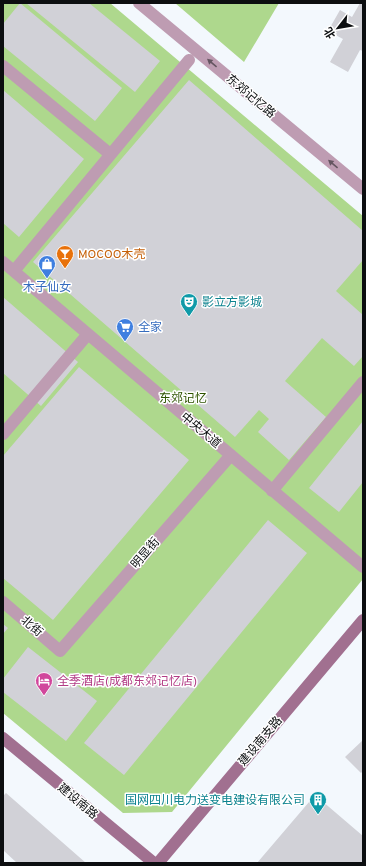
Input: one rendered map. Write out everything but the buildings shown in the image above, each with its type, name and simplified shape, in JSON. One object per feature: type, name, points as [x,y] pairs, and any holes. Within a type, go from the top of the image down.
[{"type":"street","name":"东郊记忆路","points":[[139,3],[363,189]]},
{"type":"street","points":[[14,271],[189,60]]},
{"type":"street","points":[[3,66],[110,154]]},
{"type":"street","name":"中央大道","points":[[3,262],[363,567]]},
{"type":"street","points":[[3,434],[88,334]]},
{"type":"street","points":[[272,491],[363,382]]},
{"type":"street","name":"明显街","points":[[60,651],[231,455]]},
{"type":"street","name":"北街","points":[[3,602],[60,651]]},
{"type":"street","name":"建设南支路","points":[[158,863],[363,620]]},
{"type":"street","name":"建设南路","points":[[3,738],[154,863]]},
{"type":"green space","name":"东郊记忆","points":[[3,3],[110,3],[363,216],[363,579],[172,812],[123,813],[3,713]]},
{"type":"green space","points":[[175,3],[279,3],[244,62]]},
{"type":"place","name":"MOCOO木壳","points":[[65,269]]},
{"type":"place","name":"木子仙女","points":[[47,279]]},
{"type":"place","name":"影立方影城","points":[[189,317]]},
{"type":"place","name":"全家","points":[[125,342]]},
{"type":"place","name":"全季酒店(成都东郊记忆店)","points":[[44,696]]},
{"type":"place","name":"国网四川电力送变电建设有限公司","points":[[318,815]]}]
